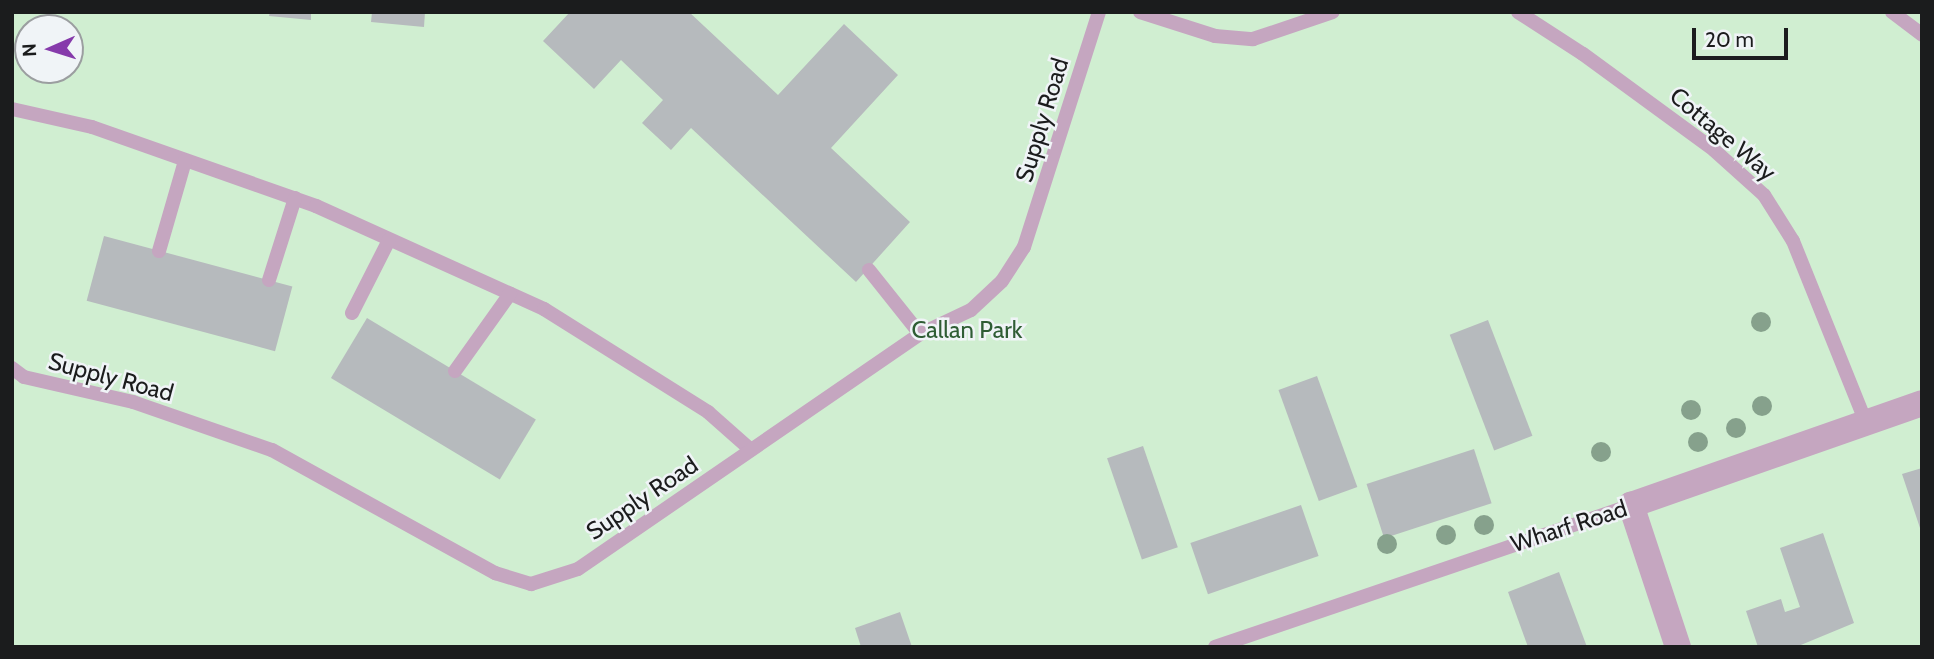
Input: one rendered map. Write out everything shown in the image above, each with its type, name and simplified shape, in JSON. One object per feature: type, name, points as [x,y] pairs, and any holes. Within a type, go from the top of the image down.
[{"type":"street","name":"Wharf Road","points":[[1631,505],[1922,403]]},
{"type":"street","points":[[1631,505],[1678,647]]},
{"type":"lane","name":"Supply Road","points":[[12,368],[24,377],[133,402],[272,450],[495,573],[531,584],[578,569],[920,334],[971,310],[1002,281],[1024,247],[1099,12]]},
{"type":"lane","points":[[1139,12],[1215,36],[1253,39],[1332,12]]},
{"type":"lane","name":"Cottage Way","points":[[1518,12],[1583,54],[1714,150],[1764,195],[1793,241],[1866,423]]},
{"type":"lane","points":[[1892,12],[1922,35]]},
{"type":"lane","points":[[12,109],[92,127],[295,198],[544,309],[687,398],[751,450]]},
{"type":"lane","points":[[159,251],[186,161]]},
{"type":"lane","points":[[269,280],[295,198]]},
{"type":"lane","points":[[352,313],[389,240]]},
{"type":"lane","points":[[869,270],[920,334]]},
{"type":"lane","points":[[455,371],[510,294]]},
{"type":"lane","name":"Wharf Road","points":[[1216,647],[1631,505]]},
{"type":"green space","name":"Callan Park","points":[[12,12],[1922,12],[1922,647],[12,647]]},
{"type":"building","points":[[270,12],[311,12],[311,20],[269,16]]},
{"type":"building","points":[[372,12],[425,12],[424,27],[371,22]]},
{"type":"building","points":[[570,12],[689,12],[778,95],[844,24],[898,75],[831,148],[910,222],[856,282],[691,128],[671,150],[642,123],[663,100],[621,60],[594,89],[543,41]]},
{"type":"building","points":[[104,236],[292,286],[275,351],[87,301]]},
{"type":"building","points":[[367,318],[536,419],[500,479],[331,378]]},
{"type":"building","points":[[1488,320],[1532,436],[1494,450],[1450,335]]},
{"type":"building","points":[[1317,376],[1357,487],[1319,501],[1278,390]]},
{"type":"building","points":[[1143,446],[1178,547],[1142,560],[1107,458]]},
{"type":"building","points":[[1474,449],[1492,503],[1384,538],[1367,484]]},
{"type":"building","points":[[1922,468],[1922,531],[1921,531],[1902,474]]},
{"type":"building","points":[[1301,505],[1319,556],[1208,594],[1190,543]]},
{"type":"building","points":[[1823,533],[1854,623],[1796,647],[1758,647],[1746,611],[1781,599],[1785,612],[1800,607],[1780,548]]},
{"type":"building","points":[[1559,572],[1587,647],[1528,647],[1508,592]]},
{"type":"building","points":[[900,612],[912,647],[861,647],[855,628]]}]
